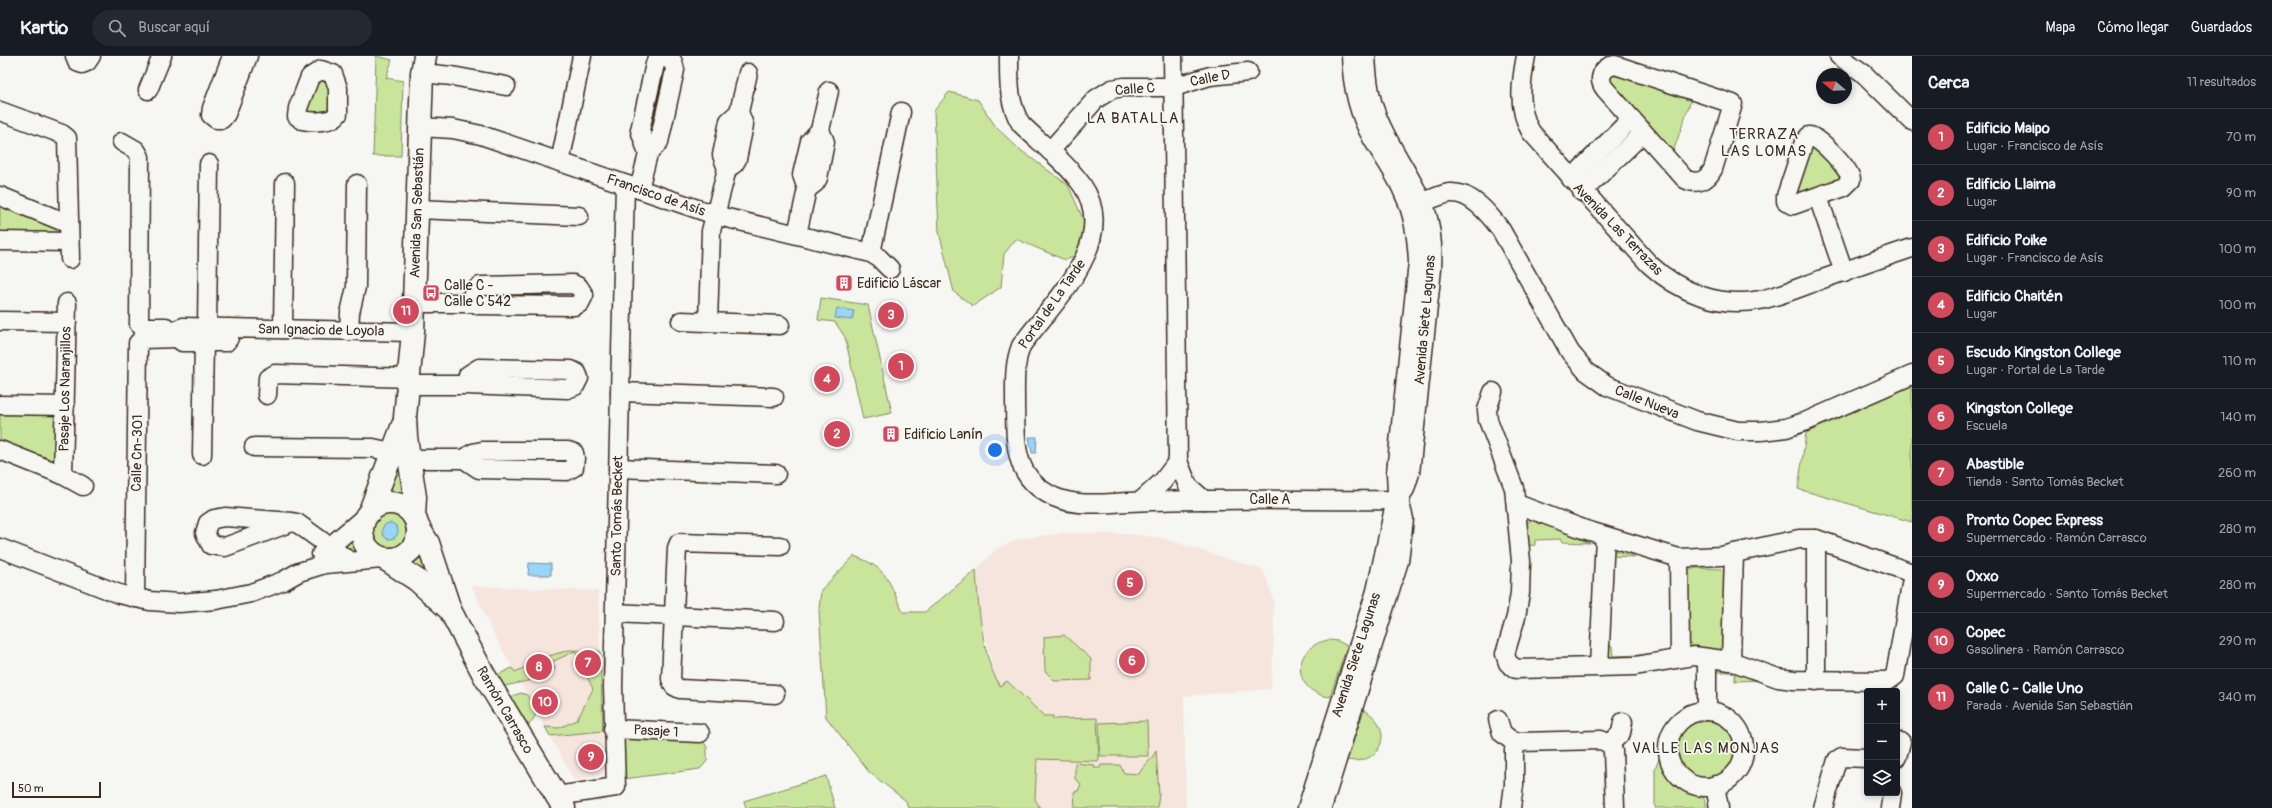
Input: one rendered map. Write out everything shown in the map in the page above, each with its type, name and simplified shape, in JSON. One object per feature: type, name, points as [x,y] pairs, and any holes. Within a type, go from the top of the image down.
[{"type":"main road","name":"Avenida San Sebastián","points":[[368,513],[376,490],[400,457],[406,417],[413,332],[418,209],[421,61]]},
{"type":"main road","name":"Avenida San Sebastián","points":[[400,457],[415,497],[416,521]]},
{"type":"main road","points":[[391,503],[402,506],[416,521],[417,537],[413,548],[398,558],[384,559],[367,549],[362,538],[362,526],[368,513],[380,505],[391,503]]},
{"type":"main road","name":"Ramón Carrasco","points":[[416,521],[428,543],[450,610],[484,675],[560,802]]},
{"type":"main road","name":"Ramón Carrasco","points":[[384,559],[417,580],[450,610]]},
{"type":"street","points":[[75,56],[77,62],[82,64],[88,62],[91,56]]},
{"type":"street","points":[[148,90],[162,56]]},
{"type":"street","points":[[232,56],[212,108],[212,115],[216,119],[222,119],[226,114],[248,56]]},
{"type":"street","points":[[560,162],[582,56]]},
{"type":"street","name":"Portal de La Tarde","points":[[1009,56],[1009,90],[1012,108],[1021,124],[1075,176],[1086,192],[1094,216],[1093,234],[1088,251],[1078,271],[1026,339],[1018,354],[1015,371],[1017,453],[1022,468],[1035,484],[1061,500],[1087,503],[1141,502]]},
{"type":"street","points":[[1173,56],[1178,461],[1181,472],[1188,486],[1204,500]]},
{"type":"street","name":"Avenida Siete Lagunas","points":[[1351,56],[1354,88],[1366,125],[1398,181],[1416,206]]},
{"type":"street","name":"Avenida Siete Lagunas","points":[[1322,808],[1394,579],[1403,530],[1403,510],[1399,500],[1396,472],[1418,262],[1416,206],[1376,115],[1369,86],[1366,56]]},
{"type":"street","name":"Avenida Las Terrazas","points":[[1526,56],[1521,100],[1526,125],[1576,185],[1659,273],[1681,288],[1703,296],[1738,302],[1761,300],[1912,248]]},
{"type":"street","points":[[1838,56],[1854,66],[1912,120]]},
{"type":"street","points":[[421,61],[463,78],[506,86]]},
{"type":"street","points":[[1611,66],[1620,66],[1733,104],[1713,169],[1708,177],[1699,182],[1685,178],[1631,119],[1603,86],[1602,73],[1611,66]]},
{"type":"street","name":"Calle D","points":[[1174,87],[1210,76],[1248,72]]},
{"type":"street","points":[[708,322],[711,237],[727,169],[722,155],[730,121],[739,112],[748,73]]},
{"type":"street","name":"Calle C","points":[[1050,151],[1096,99],[1106,92],[1124,86],[1174,87]]},
{"type":"street","points":[[797,234],[807,189],[815,183],[818,178],[825,145],[820,130],[829,91]]},
{"type":"street","points":[[0,110],[66,137],[69,250],[0,241]]},
{"type":"street","points":[[870,254],[901,112]]},
{"type":"street","points":[[1576,185],[1631,119]]},
{"type":"street","name":"Francisco de Asís","points":[[420,127],[467,131],[715,215],[797,234],[870,254],[879,258],[890,269]]},
{"type":"street","points":[[1576,185],[1643,133]]},
{"type":"street","points":[[122,142],[136,150],[140,157],[139,324],[143,327],[176,335]]},
{"type":"street","name":"Santo Tomás Becket","points":[[560,802],[616,786],[613,729],[620,392],[632,187],[648,154]]},
{"type":"street","points":[[202,455],[209,164]]},
{"type":"street","points":[[283,329],[285,183]]},
{"type":"street","points":[[349,331],[350,313],[356,287],[357,184]]},
{"type":"street","name":"Calle Nueva","points":[[1416,206],[1451,193],[1468,197],[1488,214],[1501,230],[1577,362],[1596,379],[1619,391],[1712,426],[1738,431],[1761,431],[1786,428],[1807,421],[1912,375]]},
{"type":"street","points":[[0,196],[69,224]]},
{"type":"street","points":[[1818,197],[1844,272]]},
{"type":"street","points":[[418,209],[579,216]]},
{"type":"street","points":[[414,304],[474,303],[479,305],[571,307],[580,303],[584,295],[579,287],[573,284],[480,286],[472,294],[474,303]]},
{"type":"street","name":"Pasaje Los Naranjillos","points":[[63,475],[67,303]]},
{"type":"street","points":[[0,321],[67,322]]},
{"type":"street","points":[[681,321],[780,325]]},
{"type":"street","name":"San Ignacio de Loyola","points":[[176,335],[180,342],[206,335],[226,342],[229,340],[229,328],[413,332]]},
{"type":"street","name":"Calle Cn-301","points":[[135,598],[138,343],[142,339],[176,335]]},
{"type":"street","points":[[267,395],[268,378],[274,374],[467,385],[566,389],[575,386],[579,378],[577,373],[571,370],[479,368],[468,375],[467,385]]},
{"type":"street","points":[[620,392],[774,397]]},
{"type":"street","points":[[1493,392],[1487,410],[1488,420],[1509,473],[1517,504],[1521,581],[1516,617],[1505,654],[1508,663],[1516,669],[1635,666],[1680,657],[1694,656],[1731,661],[1778,678],[1816,681],[1885,682],[1893,678],[1912,579]]},
{"type":"street","points":[[0,406],[65,406]]},
{"type":"street","points":[[254,447],[373,448],[400,457],[464,459],[474,453],[482,451],[568,451],[574,453],[576,458],[574,467],[567,471],[479,470],[464,459]]},
{"type":"street","points":[[0,450],[63,475],[83,486]]},
{"type":"street","points":[[1141,502],[1163,481],[1178,461]]},
{"type":"street","points":[[618,468],[776,474]]},
{"type":"street","name":"Calle A","points":[[1141,502],[1204,500],[1399,500]]},
{"type":"street","name":"Avenida Siete Lagunas","points":[[1307,808],[1376,591],[1391,520],[1399,500]]},
{"type":"street","points":[[1517,504],[1605,536],[1680,558],[1708,558],[1799,539],[1816,539],[1912,573]]},
{"type":"street","points":[[299,572],[368,513]]},
{"type":"street","points":[[292,522],[305,527],[329,547],[348,560]]},
{"type":"street","points":[[1599,667],[1605,536]]},
{"type":"street","points":[[1816,539],[1816,681]]},
{"type":"street","points":[[775,694],[680,689],[674,686],[671,679],[678,544],[780,546]]},
{"type":"street","points":[[0,548],[104,589],[135,598],[179,603],[216,600],[267,588],[299,572],[325,564],[348,560],[384,559]]},
{"type":"street","points":[[1731,661],[1734,553]]},
{"type":"street","points":[[1680,558],[1680,657]]},
{"type":"street","points":[[615,613],[774,621]]},
{"type":"street","points":[[1706,658],[1706,711]]},
{"type":"street","points":[[1706,711],[1715,712],[1730,719],[1738,729],[1743,740],[1744,749],[1740,765],[1730,778],[1715,785],[1700,786],[1686,780],[1675,770],[1669,756],[1669,741],[1675,727],[1686,717],[1706,711]]},
{"type":"street","points":[[1498,720],[1502,733],[1516,744]]},
{"type":"street","points":[[1610,744],[1621,733],[1623,722]]},
{"type":"street","name":"Pasaje 1","points":[[613,729],[700,733]]},
{"type":"street","points":[[1511,808],[1514,785],[1514,750],[1516,744],[1526,740],[1601,740],[1610,744],[1613,751],[1615,808]]},
{"type":"street","points":[[1823,808],[1837,760],[1842,757],[1864,758]]},
{"type":"street","points":[[1715,785],[1719,808]]},
{"type":"street","points":[[1890,808],[1892,796]]},
{"type":"shaded area","points":[[1064,533],[1129,534],[1162,538],[1263,570],[1273,597],[1274,641],[1271,689],[1184,696],[1186,808],[1040,808],[1035,799],[1037,746],[996,679],[979,613],[976,570],[996,549],[1019,539]]},
{"type":"shaded area","points":[[472,586],[598,591],[604,775],[574,780],[490,627]]},
{"type":"green space","points":[[376,56],[392,60],[386,78],[403,81],[401,156],[373,156]]},
{"type":"green space","points":[[1609,71],[1692,97],[1673,152],[1608,85]]},
{"type":"green space","points":[[316,76],[329,77],[332,113],[305,116]]},
{"type":"green space","points":[[949,92],[978,100],[996,127],[1019,149],[1068,185],[1084,221],[1081,253],[1065,260],[1016,239],[1004,254],[1001,287],[973,306],[954,292],[939,232],[934,111]]},
{"type":"green space","points":[[1808,141],[1848,176],[1791,201]]},
{"type":"green space","points":[[0,201],[62,228],[64,234],[0,237]]},
{"type":"green space","points":[[821,298],[868,305],[892,413],[863,419],[845,337],[835,322],[818,320]]},
{"type":"green space","points":[[1912,386],[1912,522],[1798,489],[1806,433]]},
{"type":"green space","points":[[0,411],[55,412],[60,464],[0,446]]},
{"type":"green space","points":[[400,462],[409,500],[399,496],[385,494]]},
{"type":"green space","points":[[386,510],[394,510],[402,513],[408,519],[411,531],[408,543],[402,549],[394,552],[386,552],[378,549],[372,543],[369,535],[369,527],[372,519],[378,513]]},
{"type":"green space","points":[[1532,519],[1590,543],[1561,542],[1561,539],[1535,540],[1535,545],[1527,546],[1524,526]]},
{"type":"green space","points":[[353,537],[356,547],[361,552],[346,553],[335,548]]},
{"type":"green space","points":[[422,549],[436,585],[409,563]]},
{"type":"green space","points":[[1609,549],[1637,557],[1606,556]]},
{"type":"green space","points":[[854,556],[866,561],[881,571],[891,585],[903,612],[925,612],[976,570],[978,599],[985,646],[989,661],[1000,686],[1007,681],[1044,716],[1053,716],[1053,719],[1097,718],[1099,761],[1037,759],[1035,799],[1040,808],[908,808],[906,801],[869,772],[826,717],[819,610],[821,590]]},
{"type":"green space","points":[[1696,568],[1722,569],[1726,574],[1723,652],[1689,651],[1684,637],[1688,571]]},
{"type":"green space","points":[[1130,573],[1137,576],[1140,583],[1137,590],[1130,593],[1123,590],[1120,583],[1123,576]]},
{"type":"green space","points":[[1064,635],[1091,659],[1091,680],[1055,681],[1045,671],[1044,637]]},
{"type":"green space","points":[[1328,640],[1338,641],[1347,646],[1330,697],[1317,693],[1308,687],[1302,679],[1300,669],[1302,660],[1307,651],[1316,644]]},
{"type":"green space","points":[[1605,646],[1612,646],[1613,656],[1640,655],[1672,651],[1609,661]]},
{"type":"green space","points":[[569,650],[600,651],[603,731],[550,736],[545,727],[559,728],[577,720],[593,689],[575,651],[552,662],[555,669],[532,680],[505,686],[501,685],[493,677],[512,668],[515,672],[549,656]]},
{"type":"green space","points":[[1713,664],[1763,680],[1735,681],[1735,672],[1716,672]]},
{"type":"green space","points":[[521,693],[527,695],[536,710],[535,717],[528,726],[509,697]]},
{"type":"green space","points":[[1364,710],[1374,717],[1380,726],[1382,735],[1381,744],[1376,752],[1369,758],[1359,761],[1347,760]]},
{"type":"green space","points":[[1701,718],[1713,718],[1729,727],[1736,737],[1738,749],[1736,761],[1729,771],[1713,780],[1701,780],[1690,775],[1681,766],[1676,755],[1676,743],[1681,732],[1690,723]]},
{"type":"green space","points":[[1147,721],[1148,756],[1100,756],[1099,723]]},
{"type":"green space","points":[[621,735],[703,741],[707,747],[707,761],[700,769],[623,779]]},
{"type":"green space","points":[[1156,750],[1159,795],[1157,808],[1075,808],[1074,792],[1078,791],[1081,784],[1075,779],[1075,763],[1095,765],[1094,768],[1100,768],[1101,765],[1120,765],[1124,773],[1139,774]]},
{"type":"green space","points":[[1659,759],[1667,773],[1677,782],[1703,796],[1707,808],[1655,808],[1655,769]]},
{"type":"green space","points":[[826,776],[835,808],[746,808],[744,801]]},
{"type":"water","points":[[837,308],[854,311],[852,320],[835,318]]},
{"type":"water","points":[[1029,437],[1037,437],[1036,453],[1032,453]]},
{"type":"water","points":[[387,523],[393,523],[398,528],[396,537],[393,539],[387,539],[382,534],[382,528]]},
{"type":"water","points":[[529,563],[551,564],[551,575],[528,575]]},
{"type":"place","name":"Edificio Láscar","points":[[844,283]]},
{"type":"place","name":"Calle C - Calle C 542","points":[[431,293]]},
{"type":"place","name":"Calle C - Calle Uno","points":[[406,311]]},
{"type":"place","name":"Edificio Poike","points":[[891,315]]},
{"type":"place","name":"Edificio Maipo","points":[[901,366]]},
{"type":"place","name":"Edificio Chaitén","points":[[827,379]]},
{"type":"place","name":"Edificio Llaima","points":[[837,434]]},
{"type":"place","name":"Edificio Lanín","points":[[891,434]]},
{"type":"place","name":"Escudo Kingston College","points":[[1130,583]]},
{"type":"place","name":"Kingston College","points":[[1132,661]]},
{"type":"place","name":"Abastible","points":[[588,663]]},
{"type":"place","name":"Pronto Copec Express","points":[[539,667]]},
{"type":"place","name":"Copec","points":[[545,702]]},
{"type":"place","name":"Oxxo","points":[[591,757]]},
{"type":"district","name":"LA BATALLA","points":[[1133,118]]},
{"type":"district","name":"TERRAZA LAS LOMAS","points":[[1764,142]]},
{"type":"district","name":"VALLE LAS MONJAS","points":[[1706,748]]}]
